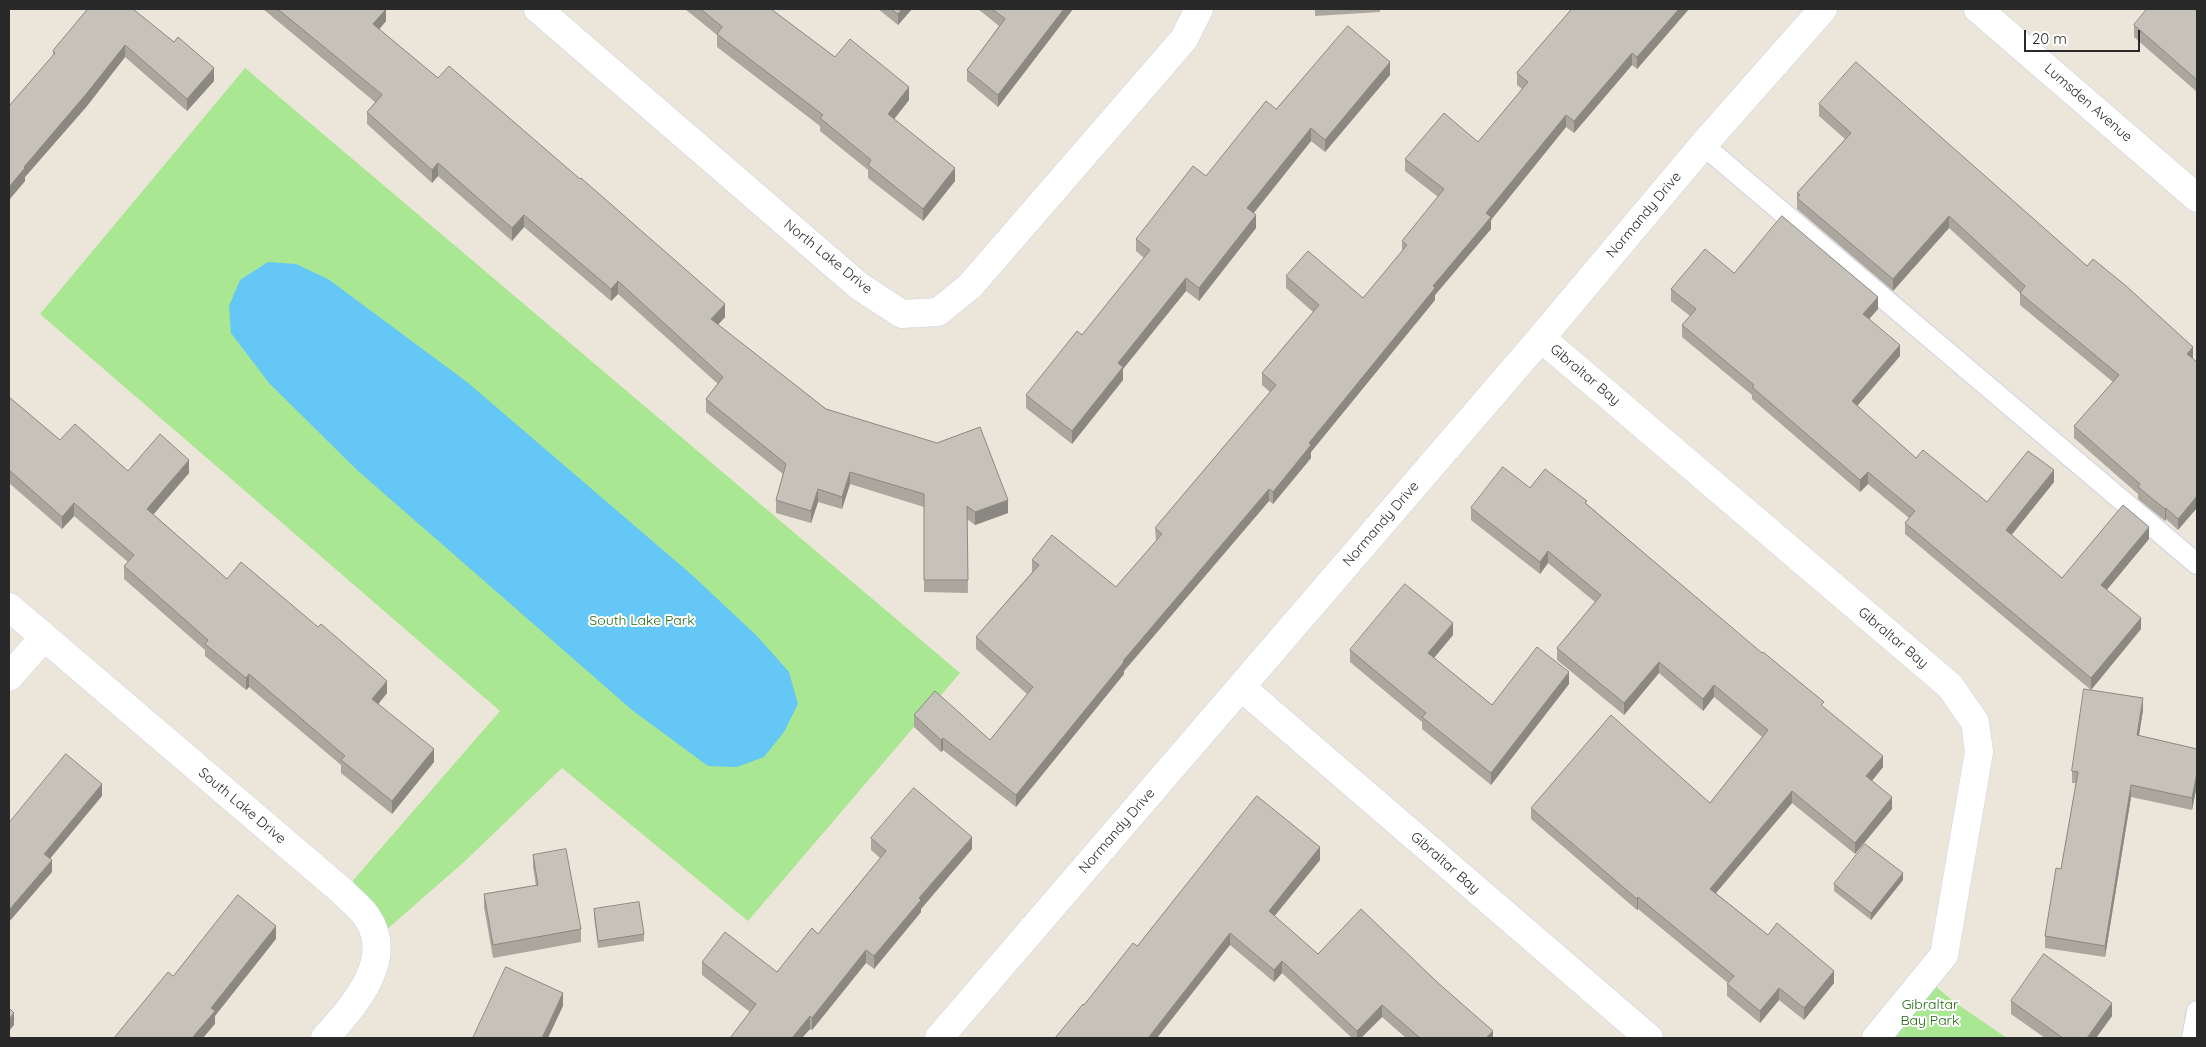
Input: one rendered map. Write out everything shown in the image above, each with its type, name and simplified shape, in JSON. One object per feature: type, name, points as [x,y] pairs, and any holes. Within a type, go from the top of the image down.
[{"type":"street","name":"North Lake Drive","points":[[538,9],[859,286],[902,314],[938,312],[970,286],[1184,39],[1199,9]]},
{"type":"street","name":"Normandy Drive","points":[[939,1038],[1541,338],[1703,145],[1823,9]]},
{"type":"street","name":"Lumsden Avenue","points":[[1978,9],[2197,198]]},
{"type":"street","name":"Gibraltar Bay","points":[[1541,338],[1950,686],[1975,722],[1979,752],[1944,955],[1876,1038]]},
{"type":"street","name":"South Lake Drive","points":[[9,607],[343,892],[367,917],[377,938],[376,959],[369,981],[346,1015],[326,1038]]},
{"type":"street","points":[[9,678],[44,637]]},
{"type":"street","name":"Gibraltar Bay","points":[[1241,687],[1649,1038]]},
{"type":"lane","points":[[1703,145],[2197,564]]},
{"type":"lane","points":[[2192,1038],[2197,1012]]},
{"type":"green space","name":"South Lake Park","points":[[245,68],[960,673],[748,921],[562,768],[464,862],[377,938],[343,892],[500,711],[40,314]]},
{"type":"green space","name":"Gibraltar Bay Park","points":[[1926,978],[1954,1002],[2007,1038],[1876,1038]]},
{"type":"water","points":[[268,262],[296,264],[328,279],[467,382],[692,575],[757,636],[789,672],[798,704],[784,732],[764,757],[737,767],[708,766],[632,710],[357,470],[269,383],[231,333],[229,306],[240,280]]},
{"type":"building","points":[[88,9],[133,9],[174,42],[178,37],[214,68],[187,99],[125,45],[9,187],[9,106],[55,53],[53,51]]},
{"type":"building","points":[[278,9],[386,9],[373,24],[438,78],[449,66],[581,178],[725,304],[711,319],[826,409],[937,443],[980,427],[1008,500],[975,512],[967,506],[968,580],[924,580],[924,494],[850,472],[842,497],[818,489],[811,511],[776,500],[786,464],[706,399],[723,377],[618,281],[611,289],[524,215],[512,228],[438,163],[432,170],[367,112],[382,95]]},
{"type":"building","points":[[701,9],[771,9],[835,57],[850,39],[909,87],[888,114],[955,168],[923,209],[868,165],[871,160],[820,118],[823,115],[717,34],[722,27]]},
{"type":"building","points":[[892,9],[902,9],[898,14]]},
{"type":"building","points":[[992,9],[1064,9],[998,95],[967,70],[1005,19]]},
{"type":"building","points":[[1572,9],[1679,9],[1637,57],[1632,53],[1574,121],[1566,115],[1486,213],[1491,217],[1433,286],[1435,288],[1309,443],[1311,445],[1273,492],[1269,489],[1123,661],[1016,795],[943,738],[941,740],[914,715],[935,691],[990,740],[1033,687],[976,637],[1039,565],[1032,560],[1052,535],[1116,587],[1162,534],[1155,528],[1276,385],[1262,373],[1319,305],[1286,276],[1308,251],[1363,298],[1407,245],[1402,241],[1444,189],[1405,159],[1444,113],[1478,142],[1528,82],[1517,73]]},
{"type":"building","points":[[2147,9],[2194,9],[2197,11],[2197,80],[2134,25]]},
{"type":"building","points":[[1348,26],[1390,62],[1325,140],[1311,128],[1247,208],[1256,215],[1199,288],[1186,278],[1118,363],[1123,367],[1072,431],[1026,395],[1077,331],[1082,335],[1150,250],[1136,239],[1193,166],[1206,176],[1266,101],[1276,109]]},
{"type":"building","points":[[1856,62],[2087,266],[2093,259],[2125,285],[2193,347],[2187,354],[2197,362],[2197,496],[2178,519],[2138,487],[2140,484],[2074,426],[2119,375],[2020,293],[2025,286],[1949,216],[1893,279],[1797,198],[1800,195],[1797,193],[1851,133],[1819,104]]},
{"type":"building","points":[[1782,216],[1878,297],[1863,314],[1900,345],[1852,401],[1916,458],[1923,450],[1987,502],[2028,451],[2054,470],[2006,530],[2062,578],[2123,505],[2149,527],[2101,585],[2141,618],[2091,678],[1905,523],[1915,511],[1868,472],[1860,480],[1752,387],[1754,385],[1682,325],[1696,309],[1671,289],[1705,249],[1734,273]]},
{"type":"building","points":[[9,397],[60,440],[75,424],[128,471],[160,434],[189,460],[147,509],[227,579],[241,562],[318,627],[321,624],[387,681],[372,699],[434,749],[392,801],[341,760],[345,756],[249,674],[246,678],[205,644],[208,640],[124,566],[134,555],[74,503],[62,517],[9,470]]},
{"type":"building","points":[[1503,467],[1530,488],[1545,469],[1587,501],[1585,503],[1762,653],[1824,702],[1821,705],[1883,756],[1866,776],[1892,797],[1855,843],[1792,791],[1710,889],[1768,935],[1777,923],[1834,971],[1804,1008],[1779,988],[1760,1011],[1727,984],[1734,976],[1638,897],[1637,899],[1531,808],[1611,715],[1710,803],[1768,730],[1714,685],[1703,699],[1659,662],[1624,703],[1557,648],[1601,595],[1548,551],[1540,562],[1471,508]]},
{"type":"building","points":[[1405,584],[1453,623],[1428,653],[1492,705],[1537,647],[1569,672],[1491,773],[1422,717],[1426,713],[1350,650]]},
{"type":"building","points":[[2084,689],[2143,698],[2137,735],[2197,749],[2197,773],[2192,798],[2131,785],[2105,946],[2045,936],[2056,868],[2061,869],[2078,772],[2072,771]]},
{"type":"building","points":[[66,754],[102,784],[44,854],[52,860],[9,910],[9,823]]},
{"type":"building","points":[[914,788],[972,837],[919,898],[921,900],[874,956],[866,950],[812,1018],[810,1016],[792,1038],[730,1038],[756,1004],[702,962],[725,932],[777,972],[812,928],[818,934],[886,851],[871,838]]},
{"type":"building","points":[[1257,796],[1320,847],[1269,911],[1318,954],[1361,909],[1437,982],[1493,1031],[1486,1038],[1420,1038],[1382,1005],[1357,1031],[1282,961],[1274,970],[1230,933],[1148,1038],[1055,1038],[1133,943],[1137,946]]},
{"type":"building","points":[[1865,844],[1903,873],[1871,913],[1834,884]]},
{"type":"building","points":[[566,849],[581,929],[493,945],[484,894],[538,885],[533,855]]},
{"type":"building","points":[[238,895],[276,926],[211,1008],[215,1011],[192,1038],[114,1038],[168,972],[173,976]]},
{"type":"building","points":[[639,902],[644,934],[598,941],[594,909]]},
{"type":"building","points":[[2044,954],[2112,1003],[2087,1038],[2063,1038],[2011,1001]]},
{"type":"building","points":[[506,967],[563,993],[542,1038],[473,1038]]},
{"type":"building","points":[[9,1008],[14,1013],[9,1019]]}]
